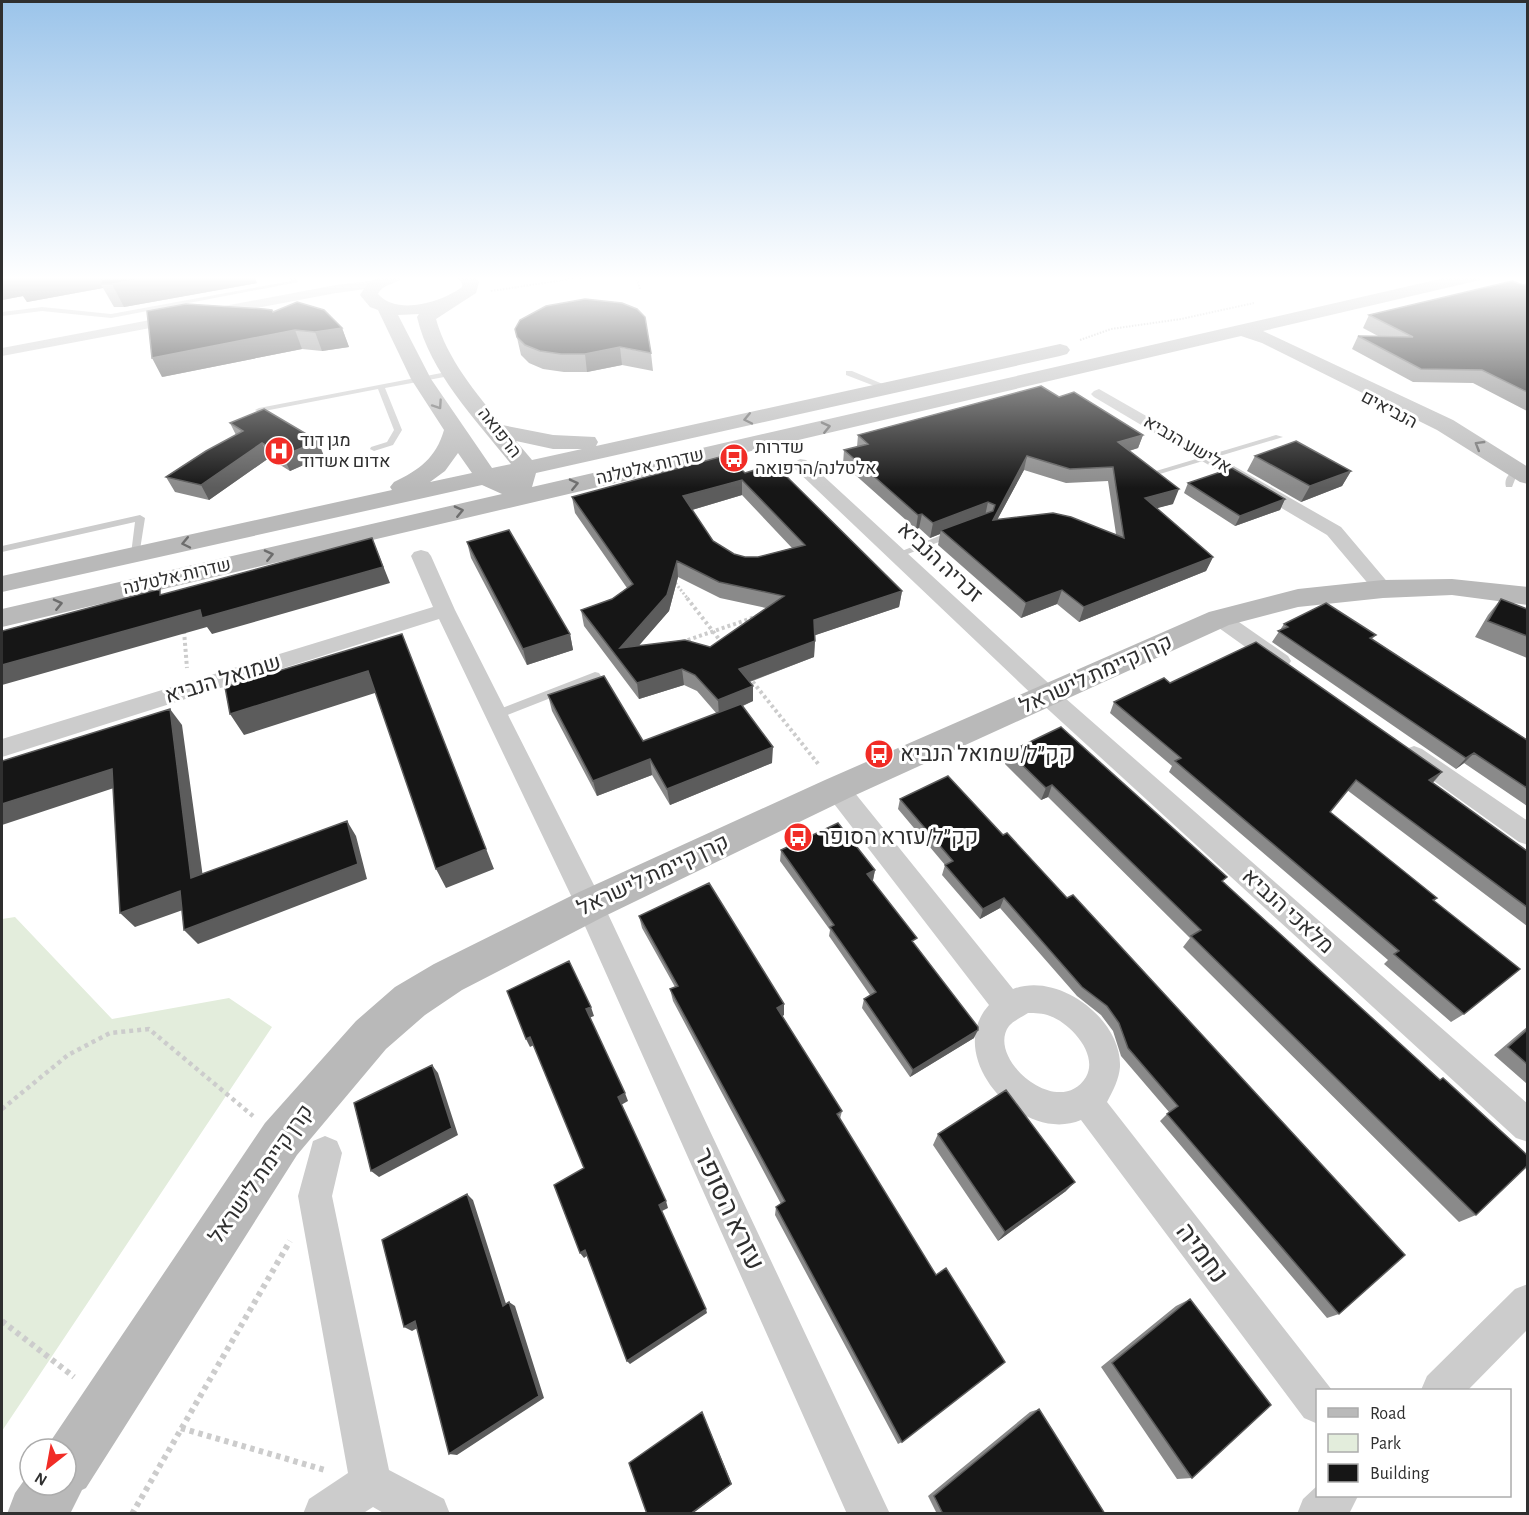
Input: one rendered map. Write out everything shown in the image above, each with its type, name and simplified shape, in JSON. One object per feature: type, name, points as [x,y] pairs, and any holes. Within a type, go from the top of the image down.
[{"type":"street","points":[[2,352],[30,347]]},
{"type":"street","points":[[2,360],[70,347]]},
{"type":"street","name":"הרפואה","points":[[404,347],[421,379],[486,477],[517,498],[526,468],[452,373],[438,347]]},
{"type":"street","name":"שדרות אלטלנה","points":[[2,584],[1074,347]]},
{"type":"street","name":"שדרות אלטלנה","points":[[2,618],[1176,347]]},
{"type":"street","points":[[1171,348],[1197,347]]},
{"type":"street","points":[[1241,347],[1297,357],[1293,347]]},
{"type":"street","name":"הנביאים","points":[[1281,347],[1420,427],[1521,475],[1527,502]]},
{"type":"street","name":"אלישע הנביא","points":[[1099,394],[1334,531],[1383,589]]},
{"type":"street","points":[[367,503],[416,481],[437,466],[444,460],[452,446],[455,430]]},
{"type":"street","points":[[497,430],[553,442],[644,442]]},
{"type":"street","name":"זכריה הנביא","points":[[800,464],[1048,696]]},
{"type":"street","points":[[421,556],[445,610],[590,905]]},
{"type":"street","name":"קרן קיימת לישראל","points":[[78,1450],[281,1139],[371,1035],[410,1001],[458,972],[590,905],[837,789],[1219,618],[1298,598],[1383,589],[1452,587],[1527,572]]},
{"type":"street","name":"קרן קיימת לישראל","points":[[1452,587],[1527,596]]},
{"type":"street","name":"שמואל הנביא","points":[[2,748],[445,610]]},
{"type":"street","points":[[1219,618],[1296,673]]},
{"type":"street","name":"מלאכי הנביא","points":[[1048,696],[1527,1126]]},
{"type":"street","points":[[1393,740],[1527,835]]},
{"type":"street","points":[[837,789],[1008,1005]]},
{"type":"street","name":"עזרא הסופר","points":[[590,905],[869,1514]]},
{"type":"street","points":[[1023,999],[1040,999],[1065,1007],[1088,1024],[1098,1040],[1103,1057],[1103,1074],[1097,1089],[1086,1101],[1070,1107],[1043,1106],[1016,1093],[1003,1079],[993,1063],[989,1045],[991,1029],[997,1016],[1008,1005],[1023,999]]},
{"type":"street","name":"נחמיה","points":[[1086,1101],[1316,1403]]},
{"type":"street","points":[[325,1154],[315,1196],[371,1483]]},
{"type":"street","points":[[1443,1389],[1527,1302]]},
{"type":"street","points":[[324,1514],[371,1483]]},
{"type":"street","points":[[371,1483],[429,1514]]},
{"type":"street","points":[[36,1514],[47,1497]]},
{"type":"street","points":[[1318,1514],[1336,1497]]},
{"type":"lane","points":[[259,410],[452,373]]},
{"type":"lane","points":[[374,449],[389,445],[395,440],[398,430],[381,387]]},
{"type":"lane","points":[[1150,474],[1279,437]]},
{"type":"lane","points":[[2,549],[140,518],[136,554]]},
{"type":"lane","points":[[897,555],[963,530]]},
{"type":"lane","points":[[496,715],[595,676]]},
{"type":"path","points":[[670,576],[728,650]]},
{"type":"path","points":[[680,642],[767,612]]},
{"type":"path","points":[[184,626],[189,690]]},
{"type":"path","points":[[742,668],[837,789]]},
{"type":"path","points":[[2,1109],[68,1055],[110,1033],[149,1029],[281,1139]]},
{"type":"path","points":[[132,1514],[315,1196]]},
{"type":"path","points":[[2,1321],[108,1404]]},
{"type":"path","points":[[181,1428],[371,1483]]},
{"type":"green space","points":[[15,917],[112,1019],[229,998],[272,1027],[2,1431],[2,919]]},
{"type":"building","points":[[151,347],[210,347],[152,358]]},
{"type":"building","points":[[529,347],[650,347],[651,353],[620,347],[585,354],[540,351]]},
{"type":"building","points":[[1378,347],[1527,347],[1527,392],[1482,370],[1421,369]]},
{"type":"building","points":[[1041,386],[1059,397],[1074,392],[1143,435],[1118,442],[1179,489],[1145,498],[1213,557],[1084,607],[1062,590],[1026,603],[941,530],[993,511],[995,505],[988,502],[933,523],[922,514],[918,515],[844,450],[868,444],[858,435]],"holes":[[[1027,456],[1070,469],[1113,467],[1124,538],[1071,517],[1053,513],[993,520]]]},
{"type":"building","points":[[264,409],[318,441],[283,456],[262,443],[201,485],[166,477],[206,451],[243,431],[230,423]]},
{"type":"building","points":[[1296,441],[1351,471],[1310,486],[1255,456]]},
{"type":"building","points":[[727,455],[745,473],[774,464],[902,591],[814,620],[815,641],[739,669],[753,686],[718,700],[695,675],[682,669],[637,683],[581,610],[612,599],[633,584],[572,497]],"holes":[[[742,480],[805,545],[758,557],[745,557],[734,554],[713,541],[683,496]],[[677,561],[719,582],[784,596],[710,647],[685,640],[620,648],[667,595]]]},
{"type":"building","points":[[1232,468],[1285,499],[1240,516],[1188,483]]},
{"type":"building","points":[[509,530],[570,634],[523,649],[467,542]]},
{"type":"building","points":[[372,538],[383,567],[202,618],[200,610],[2,665],[2,631],[160,589],[160,595]]},
{"type":"building","points":[[1501,599],[1527,609],[1527,636],[1488,621]]},
{"type":"building","points":[[1326,603],[1376,635],[1370,638],[1527,740],[1527,788],[1474,753],[1466,758],[1278,631],[1288,627],[1284,624]]},
{"type":"building","points":[[402,634],[486,849],[436,869],[368,671],[230,714],[225,687]]},
{"type":"building","points":[[1256,642],[1442,772],[1429,780],[1527,851],[1527,907],[1356,780],[1330,812],[1437,898],[1433,900],[1520,969],[1464,1014],[1394,954],[1399,951],[1175,761],[1181,758],[1114,702],[1164,678],[1170,683]]},
{"type":"building","points":[[604,676],[643,741],[741,704],[773,747],[667,789],[650,759],[593,781],[548,695]]},
{"type":"building","points":[[170,709],[191,878],[347,821],[358,864],[184,930],[180,891],[120,913],[112,769],[2,804],[2,761]]},
{"type":"building","points":[[1061,727],[1227,877],[1222,881],[1440,1080],[1443,1078],[1527,1155],[1527,1166],[1476,1215],[1191,936],[1201,930],[1052,785],[1046,788],[1009,752]]},
{"type":"building","points":[[948,776],[1003,835],[1007,833],[1067,898],[1073,895],[1405,1255],[1339,1314],[1167,1114],[1178,1106],[1128,1048],[1119,1023],[1107,1006],[1082,987],[1004,898],[983,909],[945,865],[953,861],[900,799]]},
{"type":"building","points":[[838,823],[875,870],[867,874],[917,938],[912,941],[978,1027],[978,1030],[913,1070],[864,999],[876,992],[830,927],[834,925],[781,850]]},
{"type":"building","points":[[709,883],[784,1004],[777,1008],[842,1111],[837,1114],[936,1275],[946,1268],[1005,1362],[902,1442],[776,1207],[785,1201],[670,989],[678,986],[639,916]]},
{"type":"building","points":[[569,961],[591,1007],[586,1009],[625,1093],[618,1097],[666,1201],[659,1205],[706,1309],[627,1361],[585,1250],[580,1253],[554,1185],[584,1168],[530,1037],[526,1039],[507,991]]},
{"type":"building","points":[[1527,1030],[1527,1064],[1508,1047]]},
{"type":"building","points":[[432,1065],[452,1128],[371,1171],[354,1103]]},
{"type":"building","points":[[1006,1090],[1075,1182],[1005,1232],[938,1134]]},
{"type":"building","points":[[467,1194],[503,1306],[509,1302],[539,1396],[449,1454],[415,1321],[404,1327],[382,1240]]},
{"type":"building","points":[[1190,1299],[1271,1405],[1192,1478],[1112,1363]]},
{"type":"building","points":[[1039,1409],[1105,1514],[943,1514],[934,1496]]},
{"type":"building","points":[[702,1412],[731,1484],[690,1514],[647,1514],[629,1463]]},
{"type":"place","name":"מגן דוד אדום אשדוד","points":[[279,451]]},
{"type":"place","name":"שדרות אלטלנה/הרפואה","points":[[734,458]]},
{"type":"place","name":"קק״ל/שמואל הנביא","points":[[879,754]]},
{"type":"place","name":"קק״ל/עזרא הסופר","points":[[798,837]]}]
